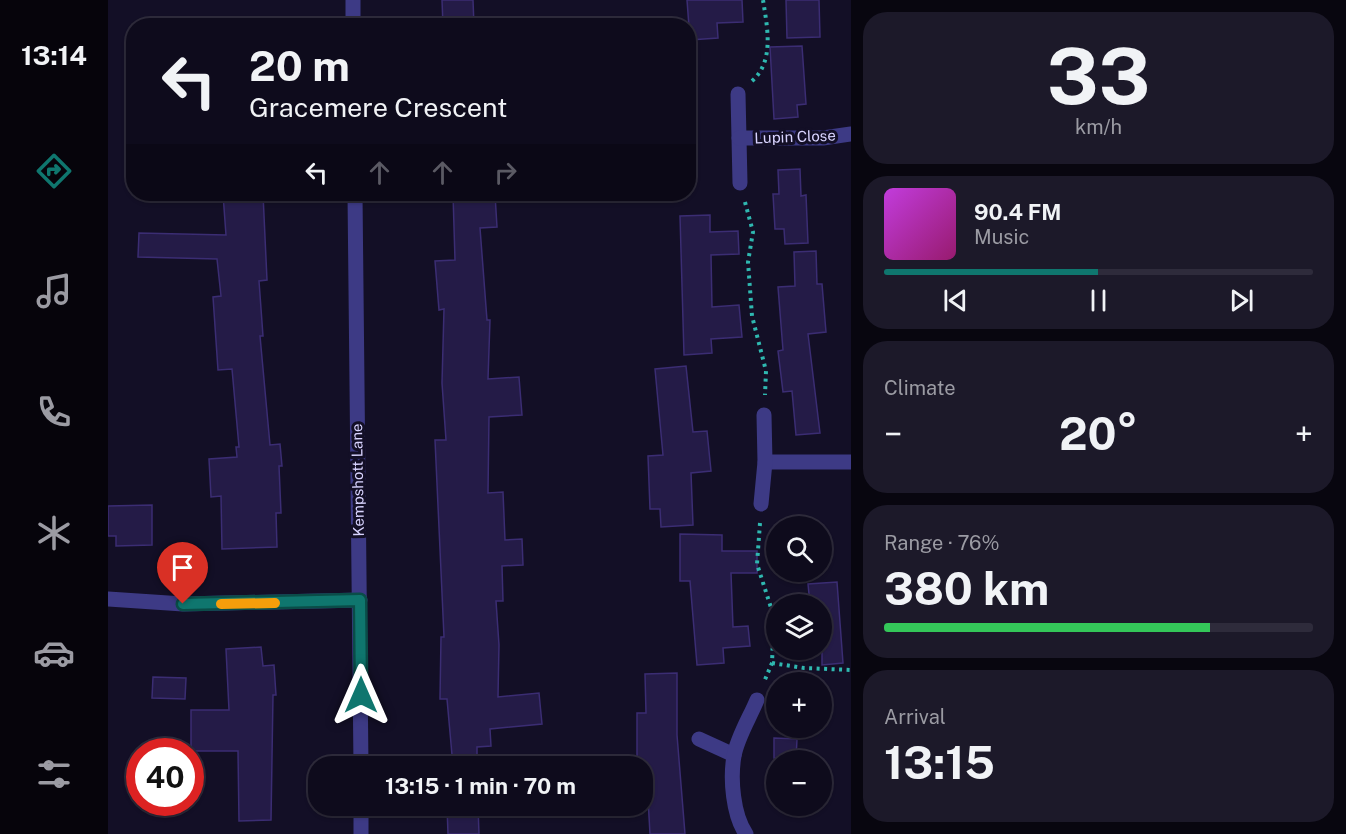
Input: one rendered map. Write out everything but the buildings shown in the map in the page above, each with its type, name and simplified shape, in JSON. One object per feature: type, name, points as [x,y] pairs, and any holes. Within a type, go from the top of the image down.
[{"type":"street","points":[[353,0],[353,18]]},
{"type":"street","name":"Lupin Close","points":[[738,94],[740,183]]},
{"type":"street","name":"Lupin Close","points":[[739,138],[823,138],[851,134]]},
{"type":"street","name":"Kempshott Lane","points":[[355,201],[361,756]]},
{"type":"street","points":[[761,504],[765,462],[764,415]]},
{"type":"street","points":[[765,462],[851,462]]},
{"type":"street","points":[[108,599],[171,604],[360,600]]},
{"type":"street","points":[[746,834],[742,827],[734,794],[734,755],[757,700]]},
{"type":"street","points":[[699,739],[734,755]]},
{"type":"street","points":[[361,816],[361,834]]},
{"type":"path","points":[[738,94],[757,77],[769,43],[763,0]]},
{"type":"path","points":[[740,183],[753,232],[748,262],[752,316],[766,371],[764,415]]},
{"type":"path","points":[[757,700],[772,663],[774,617],[757,564],[761,504]]},
{"type":"path","points":[[772,663],[804,668],[851,670]]},
{"type":"slow traffic","points":[[221,604],[275,603]]},
{"type":"route","points":[[183,604],[360,600],[361,695]]}]
